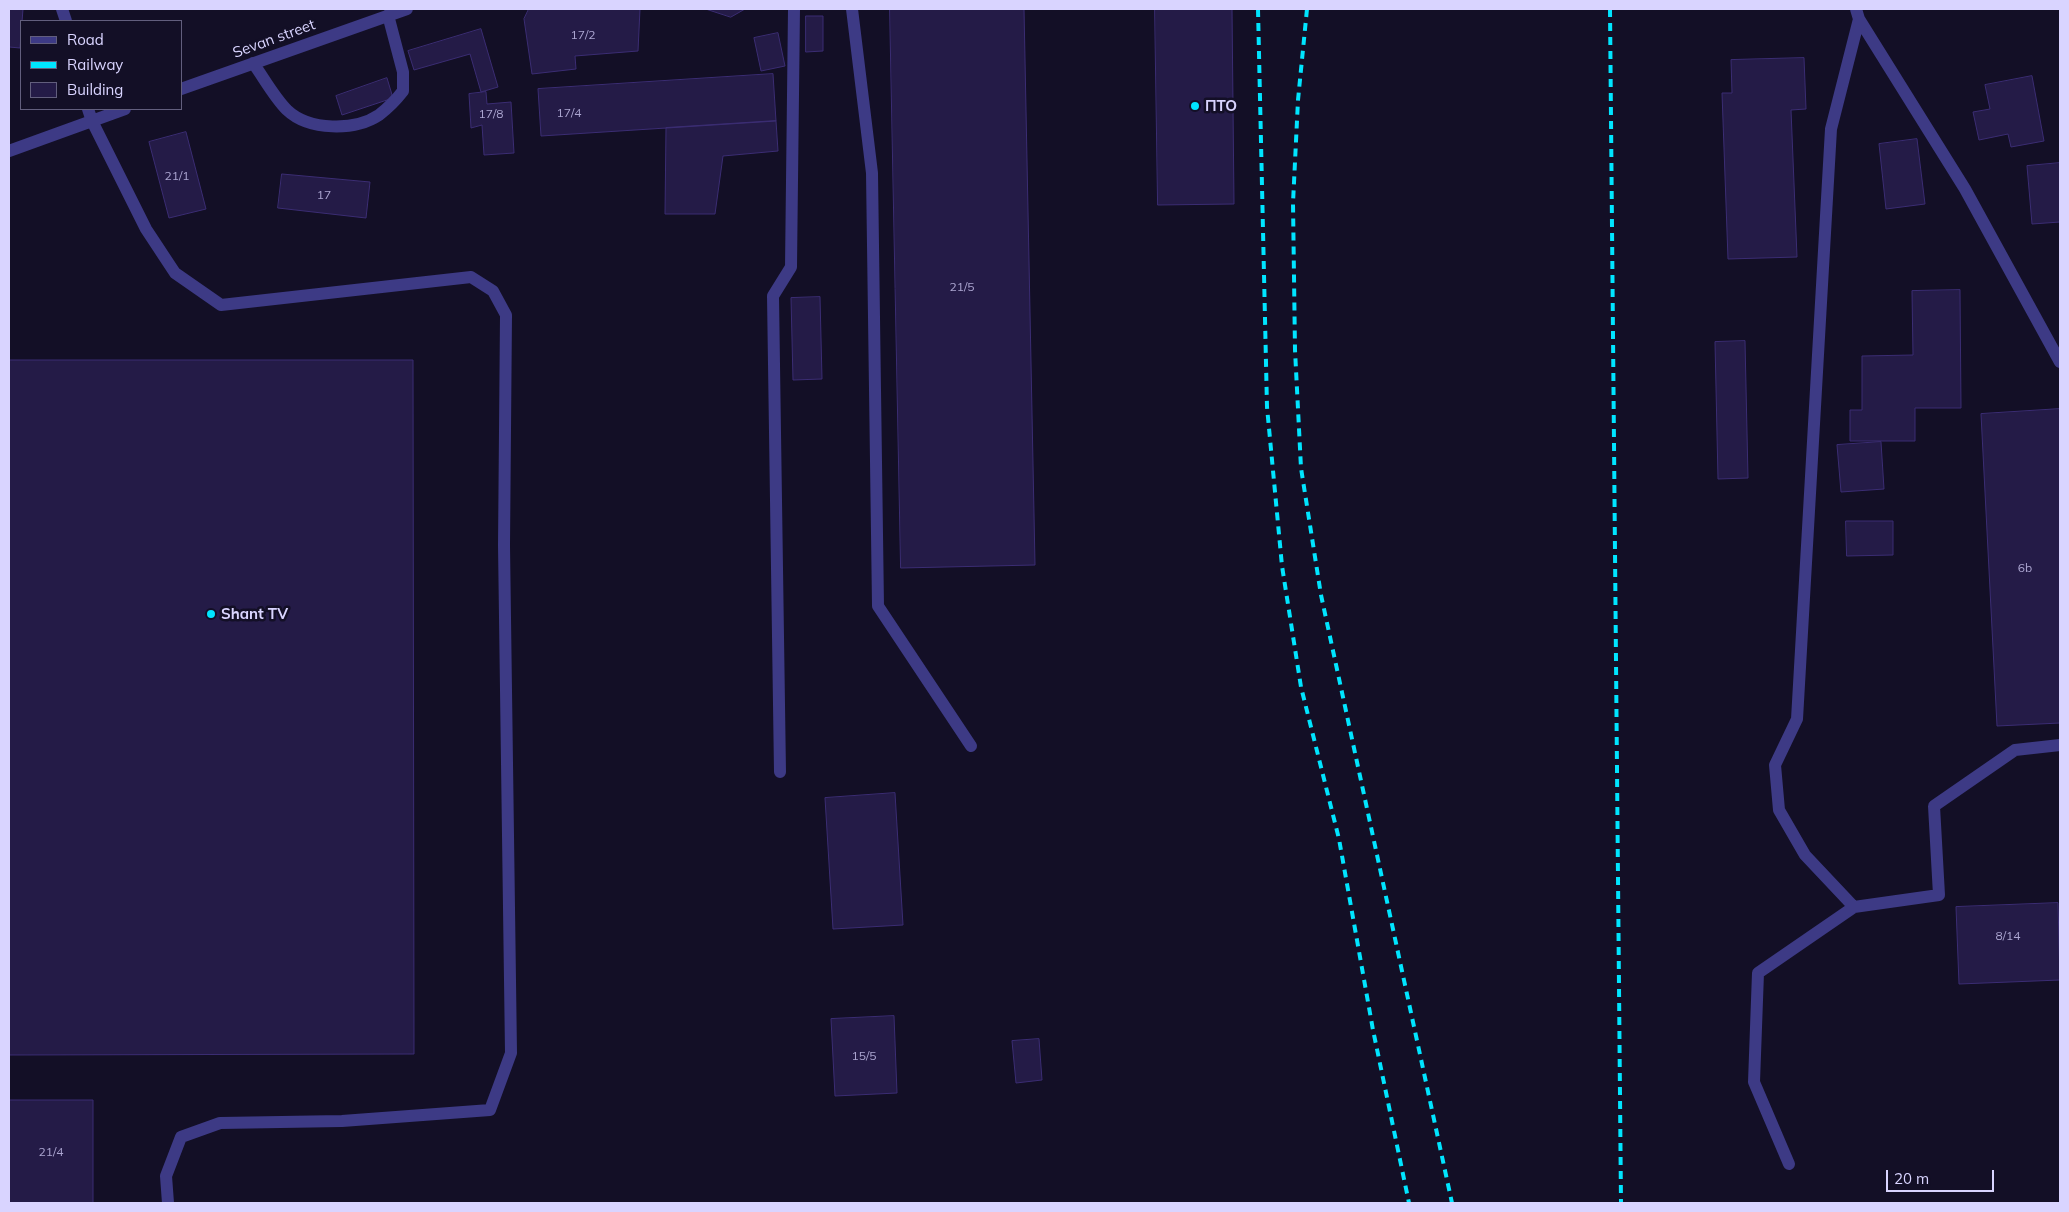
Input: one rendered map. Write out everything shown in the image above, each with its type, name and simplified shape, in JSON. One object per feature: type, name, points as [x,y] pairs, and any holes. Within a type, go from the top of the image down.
[{"type":"street","name":"Sevan street","points":[[182,89],[407,9]]},
{"type":"street","points":[[780,772],[773,296],[791,267],[794,9]]},
{"type":"street","points":[[852,9],[872,173],[878,606],[970,746]]},
{"type":"street","points":[[1858,14],[1965,189],[2060,362]]},
{"type":"street","points":[[1854,908],[1805,855],[1779,810],[1775,765],[1797,719],[1831,130],[1858,14]]},
{"type":"street","points":[[253,64],[288,111],[314,124],[352,126],[377,116],[404,91],[402,72],[388,15]]},
{"type":"street","points":[[9,151],[90,115],[119,110]]},
{"type":"street","points":[[90,115],[146,229],[175,273],[221,305],[471,278],[493,291],[506,315],[504,545],[510,1053],[490,1110],[342,1121],[220,1123],[181,1137],[166,1176],[168,1203]]},
{"type":"street","points":[[1789,1164],[1754,1082],[1758,972],[1854,908],[1939,895],[1934,806],[2015,750],[2060,745]]},
{"type":"building","points":[[9,9],[23,9],[22,20],[20,20],[20,48],[9,47]]},
{"type":"building","points":[[529,9],[640,9],[638,51],[575,56],[576,69],[532,74],[524,19]]},
{"type":"building","points":[[706,9],[745,9],[731,17]]},
{"type":"building","points":[[890,9],[1024,9],[1035,565],[901,568]]},
{"type":"building","name":"ПТО","points":[[1155,9],[1232,9],[1234,204],[1158,205]]},
{"type":"building","points":[[806,16],[823,16],[823,51],[806,52]]},
{"type":"building","points":[[481,29],[498,87],[481,92],[470,54],[414,70],[408,51]]},
{"type":"building","points":[[778,33],[785,66],[761,71],[754,38]]},
{"type":"building","points":[[1804,58],[1806,109],[1791,110],[1797,257],[1728,259],[1722,93],[1732,93],[1731,60]]},
{"type":"building","points":[[773,74],[776,121],[541,136],[538,89]]},
{"type":"building","points":[[2032,76],[2044,141],[2011,147],[2008,134],[1979,140],[1973,112],[1990,109],[1985,85]]},
{"type":"building","points":[[387,78],[393,98],[342,115],[336,96]]},
{"type":"building","points":[[486,92],[487,104],[511,102],[514,153],[484,155],[482,125],[471,128],[469,94]]},
{"type":"building","points":[[776,121],[778,151],[723,156],[715,214],[665,214],[666,128]]},
{"type":"building","points":[[186,132],[206,209],[169,218],[149,142]]},
{"type":"building","points":[[1917,139],[1925,204],[1886,209],[1879,144]]},
{"type":"building","points":[[2060,163],[2060,222],[2032,224],[2027,166]]},
{"type":"building","points":[[282,174],[370,182],[366,218],[278,208]]},
{"type":"building","points":[[1960,290],[1961,408],[1915,408],[1915,441],[1850,441],[1850,410],[1862,410],[1862,356],[1913,355],[1912,291]]},
{"type":"building","points":[[820,297],[822,379],[793,380],[791,298]]},
{"type":"building","points":[[1745,341],[1748,478],[1718,479],[1715,342]]},
{"type":"building","name":"Shant TV","points":[[9,360],[413,360],[414,1054],[9,1055]]},
{"type":"building","points":[[2060,409],[2060,723],[1997,726],[1981,414]]},
{"type":"building","points":[[1881,442],[1884,489],[1841,492],[1837,445]]},
{"type":"building","points":[[1846,521],[1893,521],[1893,555],[1847,556]]},
{"type":"building","points":[[895,793],[903,925],[833,929],[825,798]]},
{"type":"building","points":[[2058,903],[2060,980],[1959,984],[1956,907]]},
{"type":"building","points":[[894,1016],[897,1093],[835,1096],[831,1019]]},
{"type":"building","points":[[1039,1039],[1042,1080],[1016,1083],[1012,1041]]},
{"type":"building","points":[[9,1100],[93,1100],[93,1203],[9,1203]]},
{"type":"railway","points":[[1258,9],[1267,407],[1282,566],[1301,687],[1339,839],[1373,1030],[1409,1203]]},
{"type":"railway","points":[[1307,9],[1298,100],[1293,203],[1295,350],[1301,468],[1321,595],[1452,1203]]},
{"type":"railway","points":[[1610,9],[1621,1203]]},
{"type":"place","name":"ПТО","points":[[1195,106]]},
{"type":"place","name":"Shant TV","points":[[211,614]]}]
